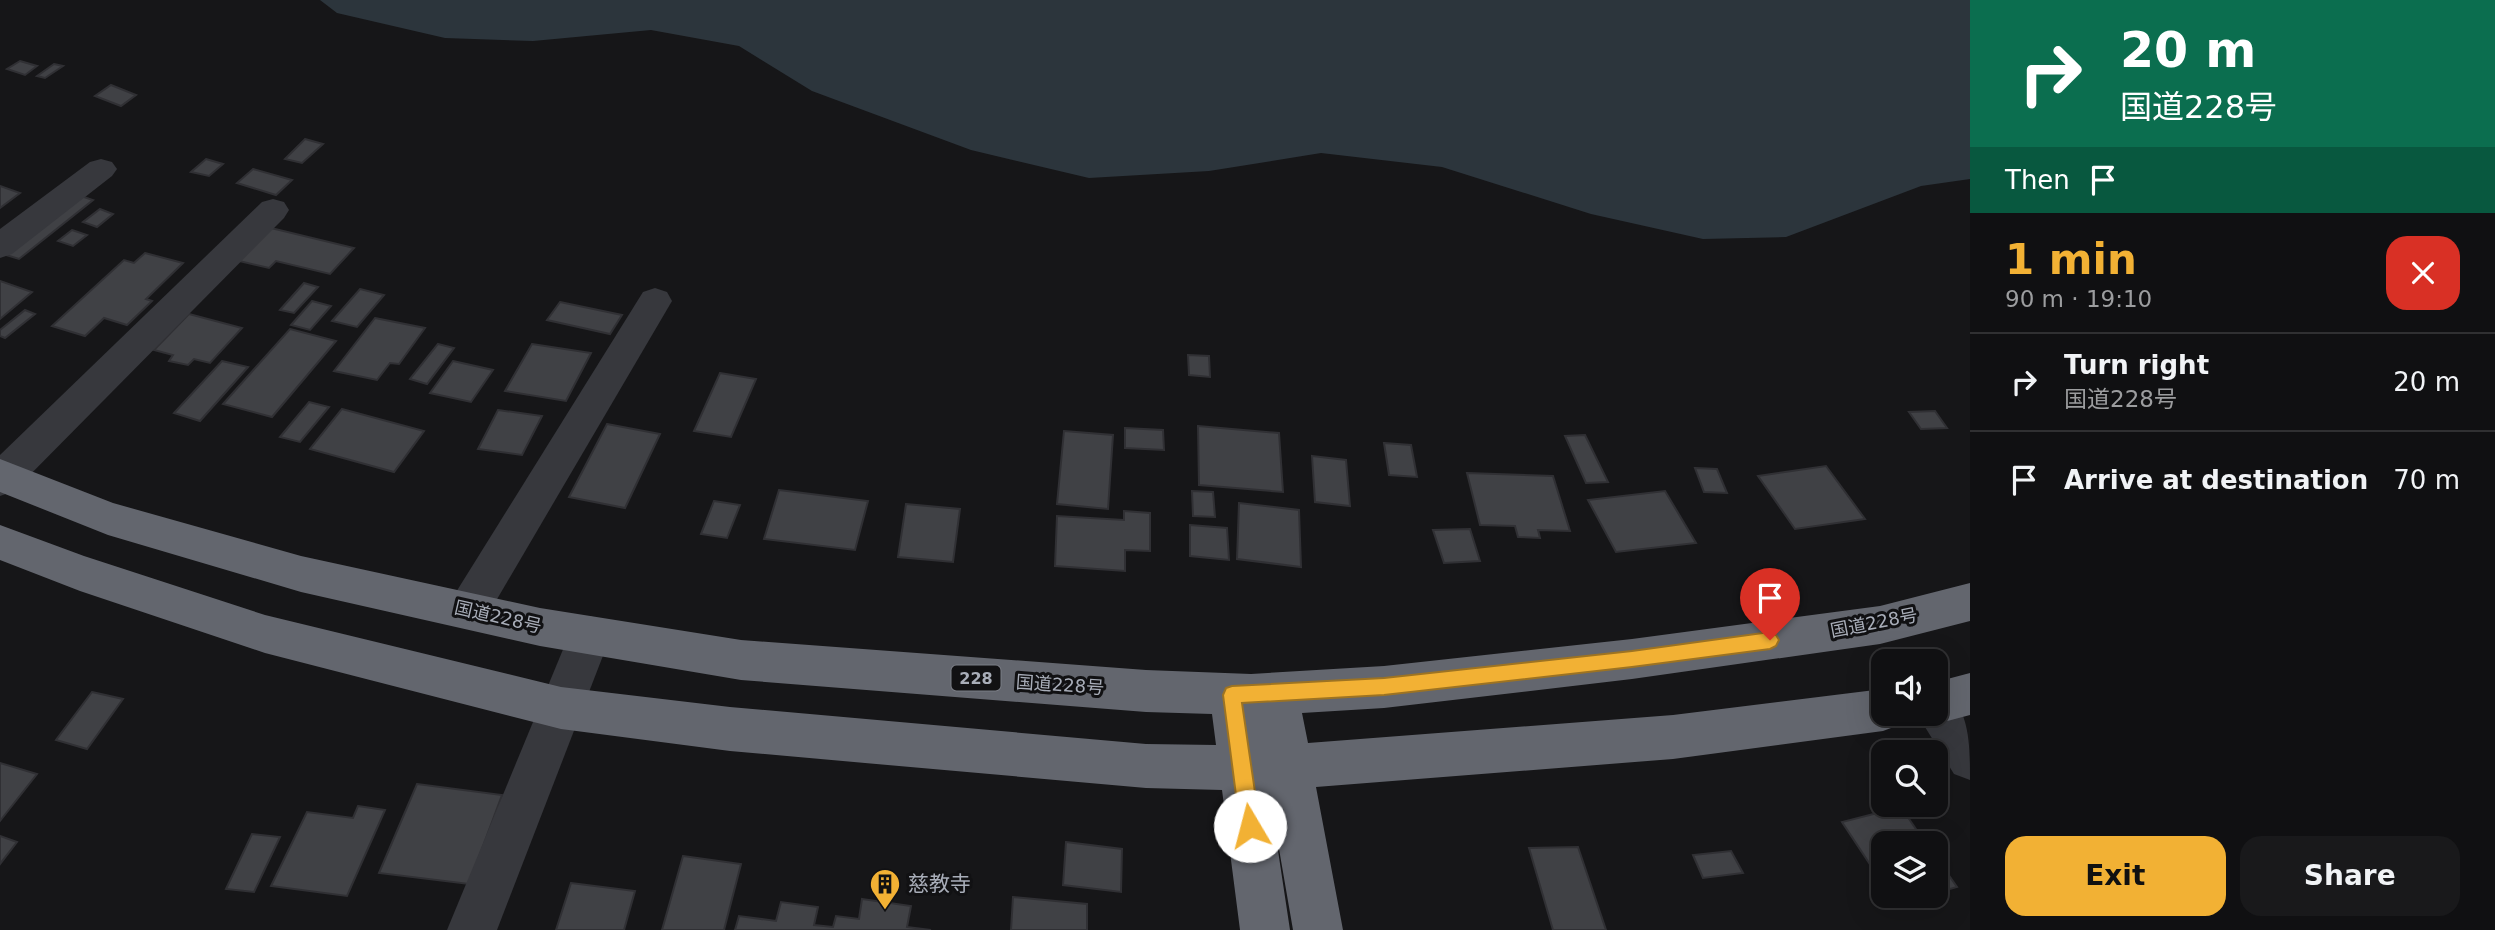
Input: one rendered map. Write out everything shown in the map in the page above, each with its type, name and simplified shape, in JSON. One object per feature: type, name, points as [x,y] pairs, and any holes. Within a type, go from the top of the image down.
[{"type":"highway","name":"国道228号","points":[[1,477],[108,518],[301,574],[590,635],[741,660],[1146,691],[1254,694],[1384,687],[1632,659],[1880,625],[1970,602]]},
{"type":"highway","points":[[0,542],[80,573],[265,634],[561,708],[730,729],[1146,766],[1242,769],[1673,737],[1871,712]]},
{"type":"highway","points":[[1254,694],[1289,767],[1318,930]]},
{"type":"highway","points":[[1254,694],[1242,769],[1265,930]]},
{"type":"highway","points":[[1948,700],[1970,694]]},
{"type":"street","points":[[0,246],[101,169]]},
{"type":"street","points":[[1,477],[273,210]]},
{"type":"street","points":[[468,610],[655,302]]},
{"type":"street","points":[[472,930],[590,635]]},
{"type":"street","points":[[1948,723],[1970,758]]},
{"type":"shaded area","points":[[320,0],[1970,0],[1970,179],[1921,186],[1786,237],[1703,239],[1591,214],[1442,167],[1321,153],[1209,171],[1089,178],[971,150],[812,91],[739,46],[651,30],[533,41],[445,38],[337,13]]},
{"type":"building","points":[[20,61],[37,66],[25,75],[7,69]]},
{"type":"building","points":[[54,64],[63,66],[45,78],[37,76]]},
{"type":"building","points":[[111,85],[136,95],[121,106],[95,96]]},
{"type":"building","points":[[305,139],[323,144],[302,163],[285,159]]},
{"type":"building","points":[[206,159],[223,164],[209,176],[191,172]]},
{"type":"building","points":[[253,169],[292,180],[276,195],[237,183]]},
{"type":"building","points":[[0,186],[20,193],[0,208]]},
{"type":"building","points":[[78,195],[93,200],[19,259],[3,254]]},
{"type":"building","points":[[100,209],[113,214],[97,227],[83,222]]},
{"type":"building","points":[[271,228],[354,248],[330,274],[276,261],[269,268],[239,261]]},
{"type":"building","points":[[72,230],[87,235],[73,246],[58,241]]},
{"type":"building","points":[[145,253],[183,263],[146,299],[152,301],[127,325],[104,318],[85,336],[52,326],[124,260],[134,263]]},
{"type":"building","points":[[0,281],[32,292],[0,319]]},
{"type":"building","points":[[304,283],[318,287],[294,313],[280,310]]},
{"type":"building","points":[[360,289],[384,295],[357,327],[332,321]]},
{"type":"building","points":[[312,301],[331,306],[310,330],[291,325]]},
{"type":"building","points":[[560,302],[622,315],[610,334],[547,320]]},
{"type":"building","points":[[25,310],[35,314],[5,338],[0,336],[0,330]]},
{"type":"building","points":[[189,314],[242,328],[210,363],[194,359],[188,365],[169,361],[173,355],[154,350]]},
{"type":"building","points":[[375,318],[425,328],[399,364],[390,363],[377,380],[334,371]]},
{"type":"building","points":[[290,329],[336,341],[272,417],[223,404]]},
{"type":"building","points":[[438,344],[454,348],[427,384],[410,379]]},
{"type":"building","points":[[532,344],[591,353],[566,401],[505,391]]},
{"type":"building","points":[[1188,355],[1209,356],[1210,377],[1189,375]]},
{"type":"building","points":[[222,361],[248,367],[200,421],[174,413]]},
{"type":"building","points":[[453,361],[493,370],[471,402],[430,393]]},
{"type":"building","points":[[720,373],[756,379],[731,437],[694,431]]},
{"type":"building","points":[[309,402],[329,407],[300,442],[280,437]]},
{"type":"building","points":[[342,409],[424,431],[394,472],[310,449]]},
{"type":"building","points":[[498,410],[542,416],[522,455],[478,449]]},
{"type":"building","points":[[1935,411],[1947,428],[1921,429],[1909,412]]},
{"type":"building","points":[[607,424],[660,434],[625,508],[569,497]]},
{"type":"building","points":[[1198,426],[1279,433],[1283,492],[1199,485]]},
{"type":"building","points":[[1125,428],[1163,430],[1164,450],[1125,448]]},
{"type":"building","points":[[1064,431],[1113,435],[1108,509],[1057,504]]},
{"type":"building","points":[[1585,435],[1608,482],[1586,483],[1565,436]]},
{"type":"building","points":[[1384,443],[1411,445],[1417,477],[1389,475]]},
{"type":"building","points":[[1312,456],[1346,460],[1350,506],[1315,502]]},
{"type":"building","points":[[1826,466],[1865,519],[1795,529],[1758,476]]},
{"type":"building","points":[[1695,468],[1717,469],[1727,493],[1704,492]]},
{"type":"building","points":[[1467,473],[1553,476],[1570,531],[1538,530],[1540,538],[1518,537],[1515,526],[1480,525]]},
{"type":"building","points":[[779,490],[868,501],[855,550],[764,539]]},
{"type":"building","points":[[1192,491],[1213,492],[1215,517],[1193,516]]},
{"type":"building","points":[[1665,491],[1696,543],[1616,552],[1588,500]]},
{"type":"building","points":[[714,501],[740,505],[727,538],[701,534]]},
{"type":"building","points":[[1239,503],[1299,510],[1301,567],[1237,559]]},
{"type":"building","points":[[906,504],[960,509],[953,562],[898,557]]},
{"type":"building","points":[[1124,511],[1150,513],[1150,551],[1125,550],[1125,571],[1055,566],[1057,516],[1124,520]]},
{"type":"building","points":[[1190,525],[1227,528],[1229,560],[1190,556]]},
{"type":"building","points":[[1470,529],[1480,561],[1444,563],[1433,530]]},
{"type":"building","points":[[92,692],[123,699],[87,749],[56,740]]},
{"type":"building","points":[[0,763],[37,774],[0,821]]},
{"type":"building","points":[[417,784],[502,795],[469,884],[379,873]]},
{"type":"building","points":[[358,806],[385,810],[347,896],[271,886],[307,812],[353,818]]},
{"type":"building","points":[[1871,815],[1871,817],[1908,817],[1917,831],[1871,831],[1871,866],[1842,822]]},
{"type":"building","points":[[252,834],[280,837],[254,892],[226,889]]},
{"type":"building","points":[[0,836],[17,842],[0,864]]},
{"type":"building","points":[[1066,842],[1122,849],[1121,892],[1063,885]]},
{"type":"building","points":[[1578,847],[1606,930],[1553,930],[1529,848]]},
{"type":"building","points":[[1731,851],[1743,873],[1703,878],[1693,855]]},
{"type":"building","points":[[683,856],[741,864],[724,930],[662,930]]},
{"type":"building","points":[[1948,874],[1957,887],[1948,890]]},
{"type":"building","points":[[571,883],[635,891],[624,930],[556,930]]},
{"type":"building","points":[[1013,897],[1087,904],[1087,930],[1011,930]]},
{"type":"building","name":"慈教寺","points":[[862,899],[911,906],[907,927],[931,930],[735,930],[739,916],[776,921],[781,902],[818,907],[814,925],[833,927],[836,916],[859,919]]},
{"type":"place","name":"慈教寺","points":[[885,911]]},
{"type":"route","points":[[1250,826],[1232,695],[1384,687],[1632,659],[1770,640]]}]
